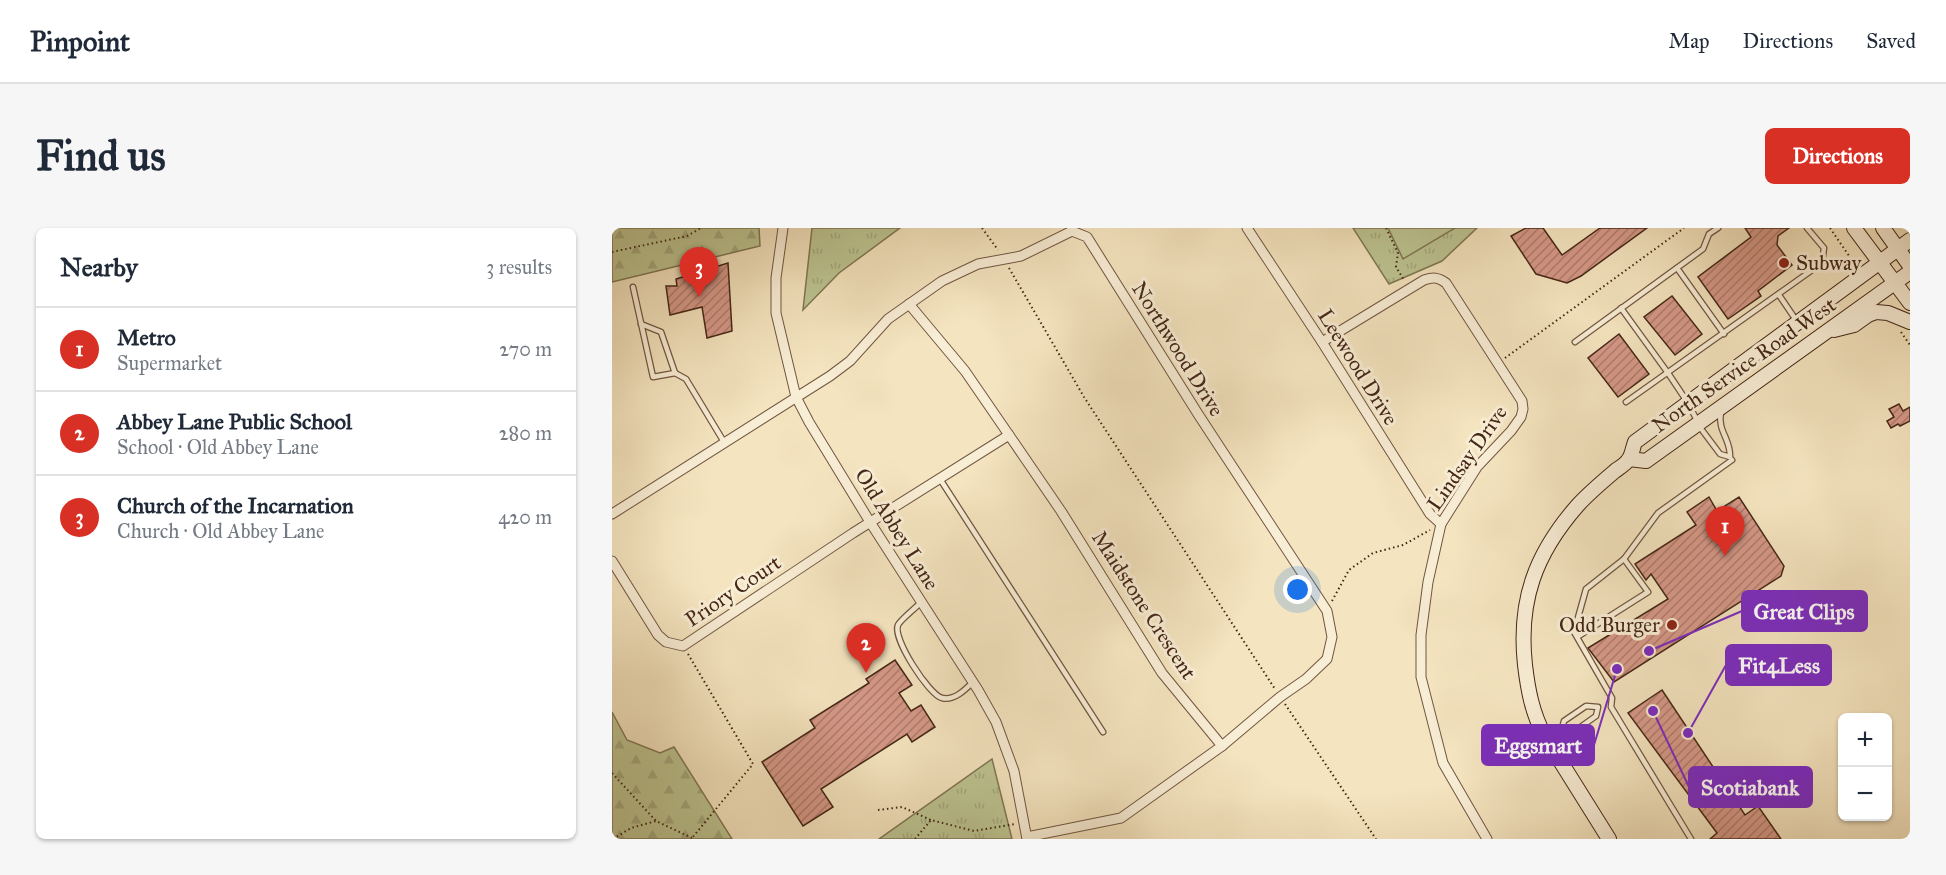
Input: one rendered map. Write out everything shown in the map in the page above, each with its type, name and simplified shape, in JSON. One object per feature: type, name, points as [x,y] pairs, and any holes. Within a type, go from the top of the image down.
[{"type":"street","name":"Old Abbey Lane","points":[[783,228],[776,278],[776,313],[796,397],[870,522],[973,682],[996,722],[1014,771],[1027,838]]},
{"type":"street","name":"Leewood Drive","points":[[1247,228],[1430,513],[1441,524]]},
{"type":"street","points":[[1854,228],[1910,303]]},
{"type":"street","points":[[1883,228],[1904,244],[1910,266]]},
{"type":"street","name":"Northwood Drive","points":[[612,514],[850,361],[882,324],[960,272],[978,264],[1021,256],[1072,231],[1087,237],[1198,414],[1327,611],[1332,637],[1327,659],[1306,679],[1280,697],[1222,746]]},
{"type":"street","name":"North Service Road West","points":[[1609,839],[1535,718],[1527,685],[1523,631],[1525,604],[1530,587],[1549,546],[1564,523],[1590,492],[1629,459],[1635,442],[1904,244]]},
{"type":"street","name":"North Service Road West","points":[[1629,459],[1646,461],[1910,272]]},
{"type":"street","name":"Lindsay Drive","points":[[1322,342],[1409,288],[1432,277],[1440,278],[1446,283],[1522,401],[1521,417],[1477,467],[1441,524],[1428,582],[1421,635],[1421,677],[1443,763],[1487,839]]},
{"type":"street","name":"Maidstone Crescent","points":[[909,304],[965,371],[1061,511],[1162,673],[1222,746]]},
{"type":"street","points":[[1829,331],[1854,325],[1876,312],[1888,313],[1910,322]]},
{"type":"street","points":[[870,522],[1009,435]]},
{"type":"street","name":"Priory Court","points":[[612,561],[658,635],[666,642],[683,646],[870,522]]},
{"type":"street","points":[[1027,838],[1121,818],[1222,746]]},
{"type":"lane","points":[[1575,342],[1703,249],[1710,234],[1718,228]]},
{"type":"lane","points":[[1626,402],[1822,263],[1824,248],[1808,228]]},
{"type":"lane","points":[[1677,268],[1724,334]]},
{"type":"lane","points":[[633,286],[653,377],[675,373],[686,379],[724,443]]},
{"type":"lane","points":[[1779,295],[1798,322]]},
{"type":"lane","points":[[1621,308],[1668,373],[1720,454],[1730,457],[1730,447],[1720,427],[1722,407]]},
{"type":"lane","points":[[641,324],[661,332],[675,373]]},
{"type":"lane","points":[[1691,839],[1611,707],[1612,698],[1574,632],[1586,590],[1624,559],[1658,513],[1732,460]]},
{"type":"lane","points":[[940,479],[1103,732]]},
{"type":"lane","points":[[1576,637],[1648,592],[1624,559]]},
{"type":"lane","points":[[921,602],[898,625],[897,636],[921,676],[933,694],[943,699],[958,696],[973,682]]},
{"type":"lane","points":[[1546,738],[1562,728],[1564,721],[1586,706],[1598,707],[1596,716],[1572,733],[1562,728]]},
{"type":"path","points":[[612,252],[687,236],[701,228]]},
{"type":"path","points":[[982,228],[1004,259],[1084,397],[1280,697],[1376,839]]},
{"type":"path","points":[[1386,228],[1398,254],[1396,267],[1409,288]]},
{"type":"path","points":[[1497,363],[1684,228]]},
{"type":"path","points":[[1327,611],[1349,570],[1373,554],[1403,545],[1441,524]]},
{"type":"path","points":[[612,773],[656,821],[693,839],[753,764],[683,646]]},
{"type":"path","points":[[878,810],[902,807],[931,820],[974,831],[1024,823]]},
{"type":"path","points":[[915,839],[931,820]]},
{"type":"path","points":[[613,839],[632,828],[656,821]]},
{"type":"green space","points":[[612,228],[759,228],[760,246],[612,282]]},
{"type":"green space","points":[[812,228],[900,228],[839,273],[803,310]]},
{"type":"green space","points":[[1353,228],[1477,228],[1442,261],[1389,284]]},
{"type":"green space","points":[[1388,228],[1455,228],[1403,259]]},
{"type":"green space","points":[[612,712],[627,740],[660,753],[674,747],[732,839],[612,839]]},
{"type":"green space","points":[[992,759],[1012,839],[879,839]]},
{"type":"building","points":[[1526,228],[1543,228],[1562,255],[1600,228],[1647,228],[1581,276],[1567,283],[1536,274],[1511,236]]},
{"type":"building","points":[[1745,228],[1789,228],[1778,236],[1777,245],[1792,265],[1758,291],[1761,296],[1728,319],[1698,277],[1751,237]]},
{"type":"building","points":[[728,263],[732,331],[707,338],[702,307],[670,315],[666,286],[677,286],[676,279]]},
{"type":"building","points":[[1672,296],[1702,334],[1675,355],[1644,317]]},
{"type":"building","points":[[1619,334],[1649,374],[1618,397],[1588,358]]},
{"type":"building","points":[[1899,404],[1903,411],[1910,407],[1910,421],[1891,428],[1887,421],[1894,417],[1889,409]]},
{"type":"building","points":[[1709,497],[1717,511],[1739,497],[1784,566],[1781,576],[1614,682],[1588,648],[1668,599],[1651,574],[1646,580],[1635,564],[1696,525],[1687,512]]},
{"type":"building","points":[[895,660],[912,685],[899,693],[911,711],[921,705],[935,727],[912,742],[907,734],[821,789],[833,807],[803,826],[762,762],[815,728],[810,720],[869,683],[866,679]]},
{"type":"building","points":[[1662,690],[1745,815],[1758,806],[1781,839],[1710,839],[1717,833],[1628,713]]},
{"type":"place","name":"Subway","points":[[1784,263]]},
{"type":"place","name":"Church of the Incarnation","points":[[699,297]]},
{"type":"place","name":"Metro","points":[[1725,556]]},
{"type":"place","name":"Odd Burger","points":[[1672,625]]},
{"type":"place","name":"Great Clips","points":[[1649,651]]},
{"type":"place","name":"Eggsmart","points":[[1617,669]]},
{"type":"place","name":"Abbey Lane Public School","points":[[866,673]]},
{"type":"place","name":"Scotiabank","points":[[1653,711]]},
{"type":"place","name":"Fit4Less","points":[[1688,733]]}]
